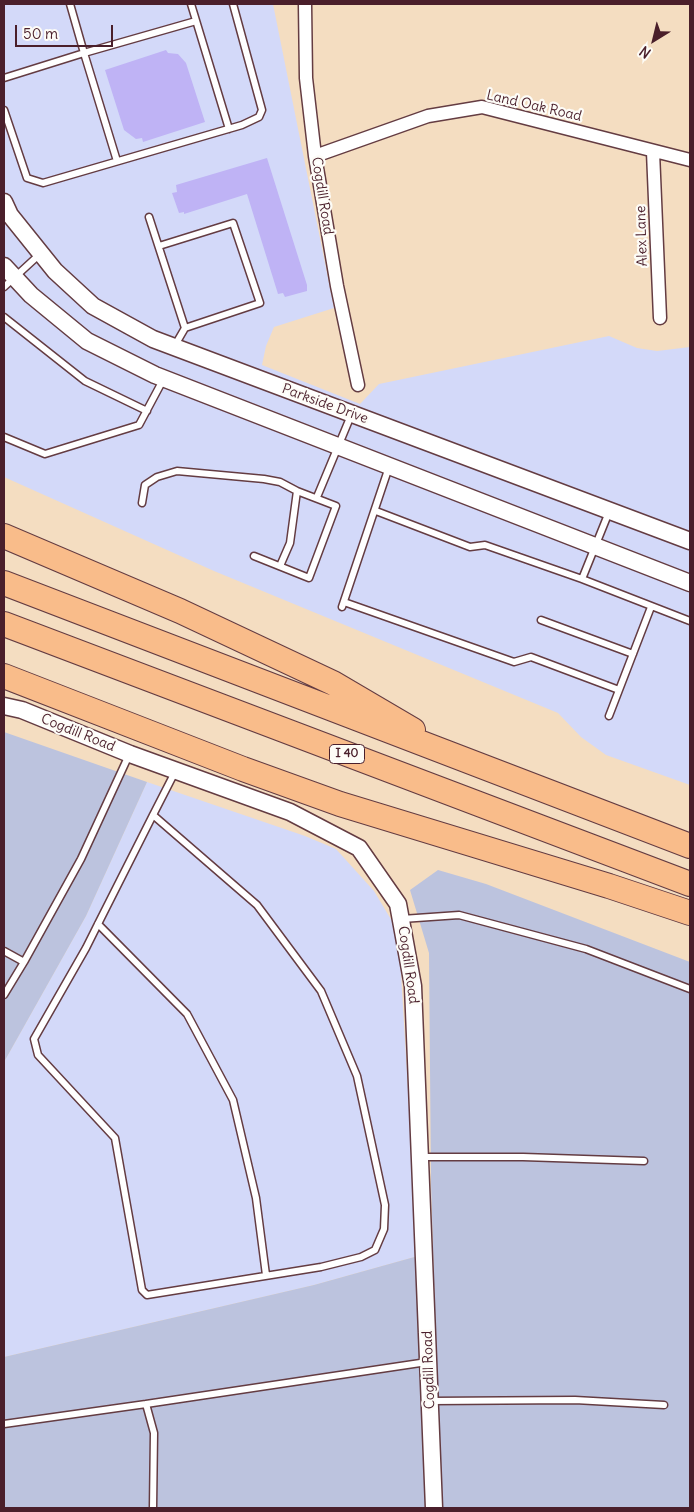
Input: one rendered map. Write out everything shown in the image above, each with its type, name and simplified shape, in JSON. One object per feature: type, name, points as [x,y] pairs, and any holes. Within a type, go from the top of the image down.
[{"type":"highway","points":[[4,536],[180,611],[333,683],[376,706],[456,757]]},
{"type":"highway","points":[[4,583],[690,846]]},
{"type":"highway","name":"I 40","points":[[4,624],[690,884]]},
{"type":"highway","points":[[4,676],[243,769],[340,804]]},
{"type":"highway","points":[[4,690],[190,756],[590,880],[690,913]]},
{"type":"street","name":"Cogdill Road","points":[[305,4],[306,78],[315,156],[337,286],[358,385]]},
{"type":"street","name":"Land Oak Road","points":[[315,156],[428,116],[482,107],[690,160]]},
{"type":"street","name":"Alex Lane","points":[[654,152],[660,318]]},
{"type":"street","name":"Parkside Drive","points":[[4,202],[10,215],[40,254],[93,306],[153,339],[690,541]]},
{"type":"street","points":[[7,277],[88,341],[163,379],[690,582]]},
{"type":"street","name":"Cogdill Road","points":[[4,706],[22,710],[130,754],[290,812],[359,848],[398,904],[413,986],[434,1508]]},
{"type":"lane","points":[[70,4],[117,161]]},
{"type":"lane","points":[[191,4],[229,129]]},
{"type":"lane","points":[[4,110],[27,178],[43,183],[229,129],[259,116],[262,110],[233,4]]},
{"type":"lane","points":[[4,78],[196,21]]},
{"type":"lane","points":[[149,217],[185,328]]},
{"type":"lane","points":[[159,246],[233,223],[260,304],[185,328],[174,348]]},
{"type":"lane","points":[[7,277],[40,254]]},
{"type":"lane","points":[[4,328],[6,320],[85,381],[147,411]]},
{"type":"lane","points":[[4,437],[45,454],[139,425],[163,379]]},
{"type":"lane","points":[[317,498],[352,413]]},
{"type":"lane","points":[[390,467],[343,604],[514,662],[530,656],[619,690]]},
{"type":"lane","points":[[142,504],[145,485],[157,478],[177,471],[280,482],[297,492],[336,506],[309,578],[254,556]]},
{"type":"lane","points":[[280,566],[290,543],[297,492]]},
{"type":"lane","points":[[582,580],[610,510]]},
{"type":"lane","points":[[376,511],[470,547],[485,545],[690,621]]},
{"type":"lane","points":[[609,716],[650,606]]},
{"type":"lane","points":[[541,620],[632,654]]},
{"type":"lane","points":[[4,995],[49,920],[82,859],[130,754]]},
{"type":"lane","points":[[153,815],[257,905],[321,991],[357,1076],[385,1205],[384,1229],[376,1250],[361,1257],[321,1266],[147,1295],[142,1290],[115,1138],[38,1055],[34,1039],[98,924],[153,815],[176,770]]},
{"type":"lane","points":[[401,919],[459,915],[586,949],[690,989]]},
{"type":"lane","points":[[98,924],[187,1014],[233,1100],[256,1198],[266,1275]]},
{"type":"lane","points":[[4,950],[24,962]]},
{"type":"lane","points":[[420,1157],[523,1157],[644,1161]]},
{"type":"lane","points":[[4,1424],[428,1362]]},
{"type":"lane","points":[[430,1401],[575,1400],[664,1405]]},
{"type":"lane","points":[[146,1404],[154,1433],[153,1508]]},
{"type":"shaded area","points":[[4,4],[273,4],[334,308],[274,327],[266,346],[262,365],[360,404],[379,384],[609,336],[637,348],[657,351],[690,347],[690,785],[606,755],[581,737],[558,713],[214,571],[4,477]]},
{"type":"shaded area","points":[[4,732],[147,782],[86,916],[4,1062]]},
{"type":"shaded area","points":[[147,782],[305,836],[336,849],[374,891],[392,921],[400,957],[418,1256],[314,1285],[4,1357],[4,1062],[86,916]]},
{"type":"shaded area","points":[[438,870],[486,884],[690,962],[690,1508],[441,1508],[431,1184],[429,953],[410,890]]},
{"type":"shaded area","points":[[418,1256],[426,1508],[4,1508],[4,1357],[314,1285]]},
{"type":"building","points":[[166,50],[168,53],[178,54],[186,63],[205,122],[143,142],[142,138],[136,139],[124,130],[105,70]]},
{"type":"building","points":[[267,158],[307,285],[307,291],[285,297],[283,293],[278,294],[247,194],[184,214],[184,212],[179,213],[172,193],[177,192],[176,185]]}]
